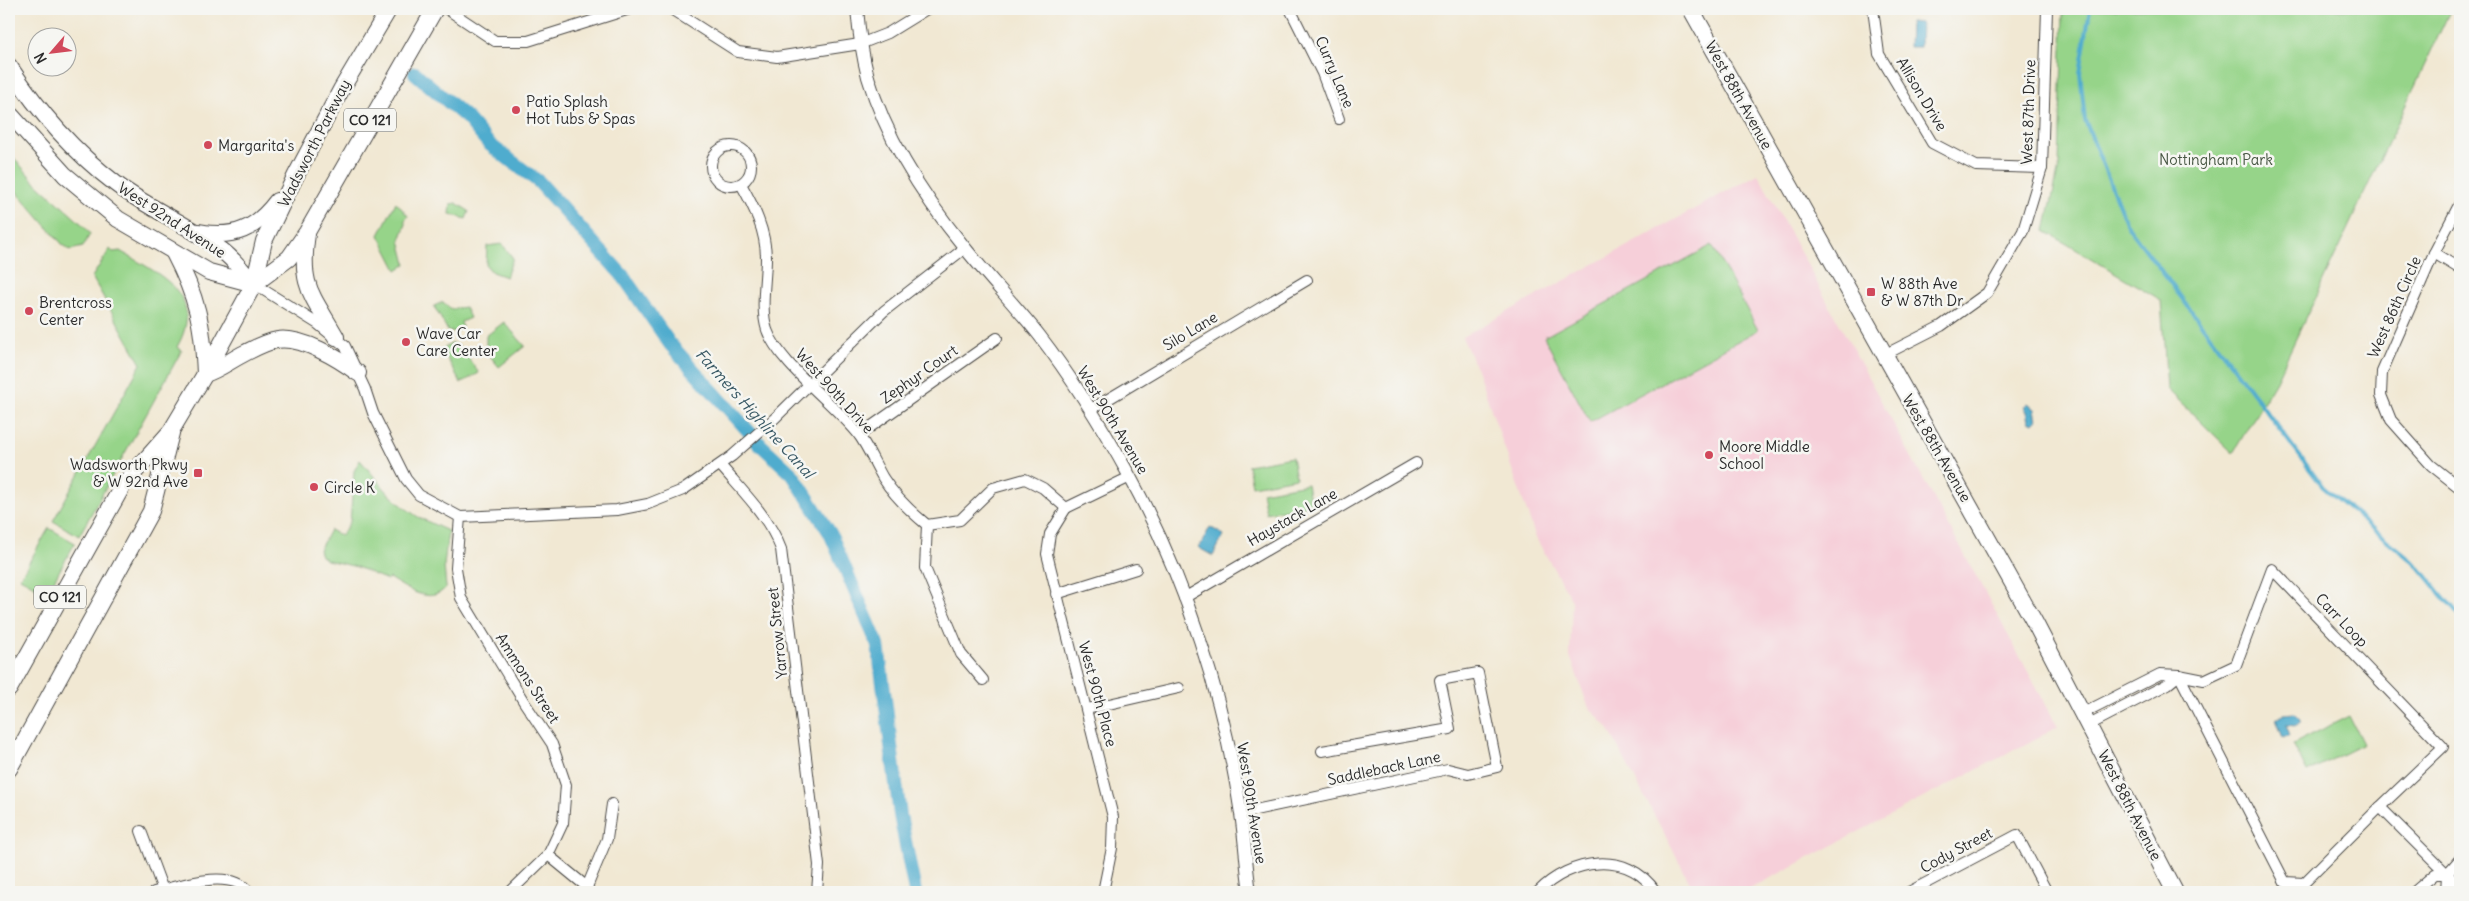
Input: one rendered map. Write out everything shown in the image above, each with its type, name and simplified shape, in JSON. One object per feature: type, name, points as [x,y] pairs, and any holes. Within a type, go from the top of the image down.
[{"type":"main road","name":"Wadsworth Parkway","points":[[9,690],[123,485],[171,431],[204,374],[254,284],[264,241],[296,175],[342,88],[389,9]]},
{"type":"main road","name":"Wadsworth Parkway","points":[[254,284],[289,258],[307,232],[435,9]]},
{"type":"main road","name":"West 88th Avenue","points":[[1691,9],[2036,623],[2175,892]]},
{"type":"main road","name":"West 92nd Avenue","points":[[9,66],[35,105],[83,155],[116,184],[155,211],[192,231],[230,257],[254,284]]},
{"type":"main road","name":"West 92nd Avenue","points":[[9,113],[58,168],[100,205],[129,226],[209,272],[254,284]]},
{"type":"main road","points":[[192,231],[222,236],[249,229],[269,212],[296,175]]},
{"type":"main road","points":[[307,232],[303,268],[307,286],[336,337]]},
{"type":"main road","points":[[174,253],[196,300],[203,333],[204,374],[219,369],[246,352],[267,343],[286,340],[336,357],[358,372]]},
{"type":"main road","name":"Wadsworth Parkway","points":[[9,769],[151,511],[171,431]]},
{"type":"street","points":[[447,9],[495,41],[528,41],[630,9]]},
{"type":"street","points":[[671,9],[738,52],[777,57],[860,44],[888,34],[927,9]]},
{"type":"street","name":"West 90th Avenue","points":[[857,9],[860,44],[868,79],[890,132],[924,191],[965,248],[1040,337],[1090,410],[1130,477],[1151,520],[1184,598],[1219,710],[1241,813],[1250,892]]},
{"type":"street","name":"Curry Lane","points":[[1290,9],[1322,73],[1339,120]]},
{"type":"street","name":"Allison Drive","points":[[1874,9],[1880,54],[1932,143],[1976,166],[2042,168]]},
{"type":"street","name":"West 87th Drive","points":[[1884,355],[1941,326],[1987,293],[2023,231],[2042,168],[2046,9]]},
{"type":"street","points":[[734,146],[746,152],[749,157],[751,169],[746,180],[741,184],[723,185],[714,177],[712,171],[713,159],[721,149],[734,146]]},
{"type":"street","name":"West 90th Drive","points":[[741,184],[757,215],[764,242],[766,256],[764,315],[768,331],[777,349],[859,435],[884,480],[908,510],[927,525]]},
{"type":"street","name":"West 86th Circle","points":[[2460,203],[2434,254],[2382,372],[2381,395],[2391,420],[2431,465],[2460,488]]},
{"type":"street","points":[[460,517],[631,508],[683,490],[720,466],[740,449],[884,311],[965,248]]},
{"type":"street","points":[[2434,254],[2460,269]]},
{"type":"street","name":"Silo Lane","points":[[1090,410],[1307,280]]},
{"type":"street","name":"West 92nd Avenue","points":[[254,284],[336,337],[345,346],[358,372],[373,413],[406,478],[419,495],[460,517]]},
{"type":"street","name":"Zephyr Court","points":[[859,435],[997,338]]},
{"type":"street","name":"Haystack Lane","points":[[1184,598],[1416,463]]},
{"type":"street","name":"Yarrow Street","points":[[720,466],[766,520],[775,534],[781,550],[813,817],[818,865],[817,892]]},
{"type":"street","points":[[983,680],[961,654],[925,568],[927,525],[960,520],[993,488],[1025,479],[1043,488],[1066,508],[1130,477]]},
{"type":"street","name":"West 90th Place","points":[[1066,508],[1050,534],[1047,554],[1056,594],[1088,709],[1113,817],[1112,848],[1103,892]]},
{"type":"street","name":"Ammons Street","points":[[460,517],[456,568],[461,598],[519,695],[552,744],[566,785],[563,823],[548,855],[510,892]]},
{"type":"street","points":[[1056,594],[1136,569]]},
{"type":"street","name":"Carr Loop","points":[[2086,719],[2160,674],[2179,675],[2204,680],[2236,665],[2272,569],[2443,747],[2380,806],[2304,883],[2285,882],[2179,675]]},
{"type":"street","name":"Saddleback Lane","points":[[1241,813],[1448,769],[1468,774],[1497,767],[1478,673],[1440,680],[1450,729],[1322,751]]},
{"type":"street","points":[[1088,709],[1179,688]]},
{"type":"street","points":[[548,855],[588,889],[607,839],[612,804]]},
{"type":"street","points":[[2380,806],[2460,887]]},
{"type":"street","points":[[141,831],[158,891],[207,879],[248,886]]},
{"type":"street","name":"Cody Street","points":[[1909,892],[2017,835],[2047,892]]},
{"type":"street","points":[[2446,892],[2449,876],[2460,859]]},
{"type":"street","points":[[1538,892],[1546,884],[1570,870],[1598,862],[1626,867],[1648,880],[1656,892]]},
{"type":"street","points":[[2414,892],[2435,874],[2449,876]]},
{"type":"shaded area","name":"Moore Middle School","points":[[1758,174],[2058,727],[1744,892],[1695,892],[1608,728],[1588,706],[1570,656],[1572,601],[1536,538],[1478,372],[1462,337]]},
{"type":"green space","name":"Nottingham Park","points":[[2063,9],[2451,9],[2276,381],[2233,453],[2167,389],[2161,300],[2045,231],[2059,167]]},
{"type":"green space","points":[[9,152],[34,181],[85,227],[90,234],[83,247],[70,250],[63,245],[9,183]]},
{"type":"green space","points":[[396,202],[408,216],[404,222],[406,224],[400,240],[406,264],[397,270],[379,235]]},
{"type":"green space","points":[[456,203],[469,211],[466,219],[450,214],[451,204]]},
{"type":"green space","points":[[502,244],[513,258],[506,277],[492,272],[486,265],[487,246]]},
{"type":"green space","points":[[1712,245],[1758,330],[1590,422],[1544,337]]},
{"type":"green space","points":[[110,249],[113,252],[120,251],[150,268],[174,288],[182,299],[186,313],[185,329],[177,347],[182,350],[79,536],[53,521],[141,364],[92,277]]},
{"type":"green space","points":[[443,302],[451,309],[465,307],[470,318],[461,322],[462,327],[457,332],[448,331],[434,306]]},
{"type":"green space","points":[[504,322],[525,346],[499,367],[486,351],[486,336]]},
{"type":"green space","points":[[453,343],[459,346],[479,373],[461,383],[442,349]]},
{"type":"green space","points":[[1292,457],[1296,478],[1252,486],[1248,465]]},
{"type":"green space","points":[[360,460],[390,495],[404,507],[418,517],[448,531],[444,566],[446,587],[440,593],[425,595],[418,593],[389,578],[387,580],[357,567],[327,560],[321,556],[319,550],[330,530],[341,536],[350,522],[354,471]]},
{"type":"green space","points":[[1307,484],[1311,505],[1266,513],[1262,492]]},
{"type":"green space","points":[[49,528],[75,543],[47,593],[20,578]]},
{"type":"green space","points":[[2349,716],[2363,744],[2307,772],[2293,744]]},
{"type":"water","points":[[1910,22],[1921,23],[1920,47],[1909,47]]},
{"type":"water","points":[[2028,403],[2035,409],[2037,420],[2034,423],[2029,421],[2024,407]]},
{"type":"water","points":[[1210,527],[1224,535],[1213,556],[1199,548]]},
{"type":"water","points":[[2294,713],[2300,719],[2300,723],[2296,726],[2286,725],[2290,735],[2283,738],[2276,719],[2284,714]]},
{"type":"waterway","points":[[2090,9],[2080,73],[2085,120],[2127,225],[2323,487],[2420,568],[2460,617]]},
{"type":"waterway","name":"Farmers Highline Canal","points":[[415,73],[468,119],[489,144],[539,182],[623,276],[670,344],[761,445],[793,475],[830,533],[878,645],[900,815],[915,892]]},
{"type":"place","name":"Patio Splash Hot Tubs & Spas","points":[[516,110]]},
{"type":"place","name":"Margarita's","points":[[208,145]]},
{"type":"place","name":"W 88th Ave & W 87th Dr","points":[[1871,292]]},
{"type":"place","name":"Brentcross Center","points":[[29,311]]},
{"type":"place","name":"Wave Car Care Center","points":[[406,342]]},
{"type":"place","name":"Moore Middle School","points":[[1709,455]]},
{"type":"place","name":"Wadsworth Pkwy & W 92nd Ave","points":[[198,473]]},
{"type":"place","name":"Circle K","points":[[314,487]]}]
